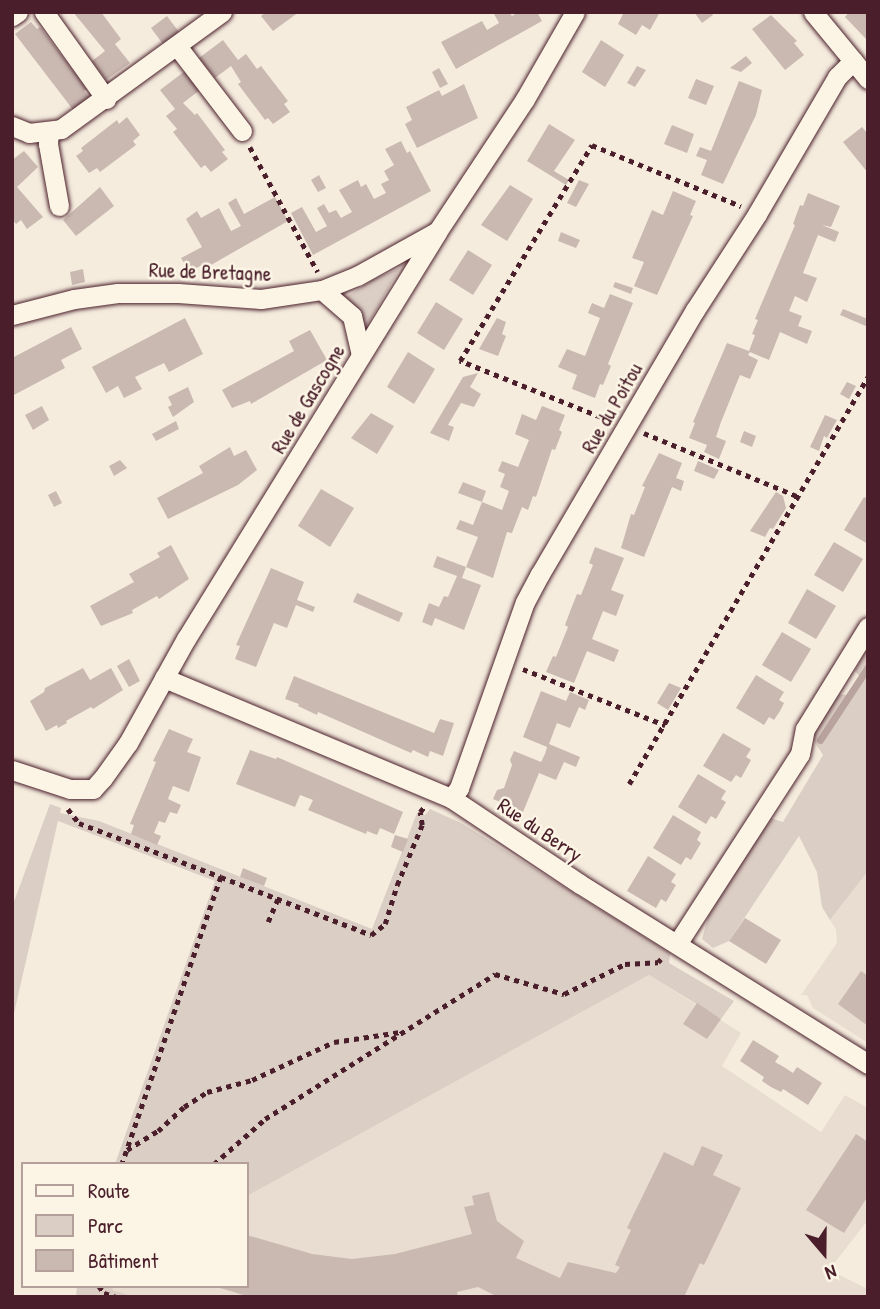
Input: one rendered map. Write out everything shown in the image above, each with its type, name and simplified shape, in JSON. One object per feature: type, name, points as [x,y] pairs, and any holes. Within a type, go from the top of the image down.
[{"type":"street","points":[[12,16],[18,12]]},
{"type":"street","points":[[44,12],[106,99]]},
{"type":"street","points":[[12,125],[29,133],[61,130],[222,12]]},
{"type":"street","name":"Rue de Gascogne","points":[[70,789],[93,789],[128,743],[164,678],[361,354],[525,99],[575,12]]},
{"type":"street","points":[[813,12],[868,79]]},
{"type":"street","points":[[177,46],[242,131]]},
{"type":"street","name":"Rue du Poitou","points":[[451,798],[459,788],[525,602],[540,574],[695,310],[757,214],[837,77],[853,61]]},
{"type":"street","points":[[49,132],[48,144],[59,205]]},
{"type":"street","name":"Rue de Bretagne","points":[[12,315],[74,299],[118,293],[178,293],[261,299],[322,290],[357,276],[437,232]]},
{"type":"street","points":[[322,290],[352,316],[361,354]]},
{"type":"street","points":[[677,944],[800,754],[805,729],[868,627]]},
{"type":"street","name":"Rue du Berry","points":[[164,678],[451,798],[868,1064]]},
{"type":"street","points":[[12,770],[70,789]]},
{"type":"path","points":[[242,131],[318,273],[322,290]]},
{"type":"path","points":[[757,214],[592,145],[460,361],[629,426],[799,497]]},
{"type":"path","points":[[629,784],[868,377]]},
{"type":"path","points":[[503,663],[665,725]]},
{"type":"path","points":[[70,789],[64,804],[79,823],[371,935],[385,924],[397,885],[422,825],[420,812],[431,790]]},
{"type":"path","points":[[123,1162],[221,877]]},
{"type":"path","points":[[268,922],[278,899]]},
{"type":"path","points":[[216,1162],[265,1119],[495,974],[564,994],[625,964],[657,962],[677,944]]},
{"type":"path","points":[[127,1150],[207,1092],[252,1080],[334,1042],[404,1032]]},
{"type":"path","points":[[101,1288],[104,1293],[116,1297]]},
{"type":"shaded area","points":[[868,871],[868,1043],[813,1008],[807,995],[801,995],[837,943],[836,929],[830,920]]},
{"type":"shaded area","points":[[649,975],[741,1033],[722,1066],[821,1132],[845,1095],[868,1108],[868,1220],[829,1270],[868,1289],[868,1297],[135,1297],[113,1290],[248,1288],[248,1195]]},
{"type":"green space","points":[[400,268],[366,326],[356,307],[344,298],[373,280]]},
{"type":"green space","points":[[868,645],[868,871],[830,920],[822,907],[817,872],[799,836],[729,941],[713,948],[702,939],[708,917],[767,817],[783,822],[823,755],[812,738],[816,725],[835,694],[848,695],[860,677],[855,671]]},
{"type":"green space","points":[[50,804],[61,808],[60,813],[99,821],[372,929],[417,813],[425,815],[430,809],[461,823],[670,953],[669,963],[734,1001],[721,1019],[649,975],[248,1195],[248,1162],[116,1162],[215,881],[58,821],[12,1022],[12,907]]},
{"type":"green space","points":[[77,1288],[112,1288],[135,1297],[76,1297]]},
{"type":"building","points":[[73,12],[101,12],[121,39],[115,44],[130,63],[106,80],[92,61],[105,51]]},
{"type":"building","points":[[266,12],[299,12],[273,31],[261,16]]},
{"type":"building","points":[[493,12],[509,12],[512,16],[518,12],[537,12],[542,21],[456,69],[441,42],[482,21],[487,30],[499,23]]},
{"type":"building","points":[[624,12],[660,12],[650,30],[642,25],[636,35],[618,24]]},
{"type":"building","points":[[694,12],[711,12],[713,15],[702,23]]},
{"type":"building","points":[[849,12],[868,12],[868,41],[845,17]]},
{"type":"building","points":[[771,15],[797,41],[794,43],[804,55],[785,70],[752,29]]},
{"type":"building","points":[[167,16],[179,32],[163,44],[151,28]]},
{"type":"building","points":[[31,22],[37,29],[40,27],[87,89],[84,91],[90,99],[74,111],[15,34]]},
{"type":"building","points":[[223,40],[238,60],[246,54],[257,69],[261,66],[288,101],[284,104],[290,112],[273,124],[268,118],[265,120],[238,84],[241,82],[231,66],[215,78],[199,58]]},
{"type":"building","points":[[601,40],[624,55],[605,87],[582,72]]},
{"type":"building","points":[[746,56],[752,63],[741,72],[730,68]]},
{"type":"building","points":[[637,66],[646,70],[635,87],[627,83]]},
{"type":"building","points":[[439,68],[448,84],[440,88],[432,72]]},
{"type":"building","points":[[185,71],[200,90],[183,103],[195,115],[197,113],[225,150],[222,152],[228,159],[211,172],[205,165],[201,168],[173,132],[177,129],[166,116],[175,109],[160,90]]},
{"type":"building","points":[[696,79],[714,86],[706,105],[688,98]]},
{"type":"building","points":[[739,81],[762,90],[756,115],[723,184],[701,175],[707,160],[696,156],[700,147],[711,151]]},
{"type":"building","points":[[464,84],[478,118],[417,148],[405,124],[412,120],[406,107],[439,90],[442,96]]},
{"type":"building","points":[[127,117],[140,135],[133,141],[136,145],[100,172],[97,168],[89,173],[76,156],[83,151],[81,148],[117,120],[119,124]]},
{"type":"building","points":[[549,124],[575,140],[554,171],[569,180],[566,185],[527,161]]},
{"type":"building","points":[[672,125],[694,134],[687,153],[664,144]]},
{"type":"building","points":[[862,127],[868,134],[868,173],[843,142]]},
{"type":"building","points":[[401,141],[407,153],[410,151],[431,191],[313,255],[291,213],[302,207],[316,232],[327,226],[317,208],[324,204],[329,213],[336,210],[341,218],[352,212],[339,190],[358,180],[361,187],[366,184],[374,199],[386,193],[381,184],[389,180],[384,171],[394,165],[385,149]]},
{"type":"building","points":[[24,151],[38,167],[17,187],[43,217],[27,229],[21,220],[16,224],[12,219],[12,160]]},
{"type":"building","points":[[319,175],[326,188],[318,192],[311,180]]},
{"type":"building","points":[[579,180],[589,184],[576,207],[567,203]]},
{"type":"building","points":[[510,185],[533,199],[507,241],[481,225]]},
{"type":"building","points":[[100,187],[114,206],[76,236],[63,220]]},
{"type":"building","points":[[673,191],[696,201],[690,215],[693,216],[657,295],[634,286],[644,262],[632,258],[652,210],[663,215]]},
{"type":"building","points":[[808,193],[840,206],[831,227],[822,225],[839,232],[835,242],[818,235],[803,273],[817,278],[807,302],[795,296],[789,311],[802,316],[798,326],[812,331],[807,344],[780,332],[769,360],[750,352],[748,355],[758,360],[750,379],[740,375],[721,422],[716,437],[726,441],[719,459],[704,452],[707,445],[689,438],[695,423],[693,422],[727,343],[749,351],[758,320],[755,319],[795,225],[793,224],[800,205],[803,206]]},
{"type":"building","points":[[275,197],[288,221],[204,269],[202,265],[189,272],[181,258],[202,247],[186,219],[197,211],[201,218],[219,208],[231,231],[241,226],[228,203],[236,198],[244,214]]},
{"type":"building","points":[[561,232],[580,240],[576,248],[558,241]]},
{"type":"building","points":[[468,250],[492,265],[473,295],[449,280]]},
{"type":"building","points":[[83,269],[85,282],[72,285],[70,272]]},
{"type":"building","points":[[615,282],[633,288],[631,294],[613,287]]},
{"type":"building","points":[[610,294],[633,303],[608,364],[611,366],[595,398],[572,389],[577,375],[558,367],[567,349],[585,356],[600,318],[588,313],[592,303],[604,308]]},
{"type":"building","points":[[436,302],[463,319],[444,350],[417,333]]},
{"type":"building","points":[[843,309],[868,319],[868,327],[840,315]]},
{"type":"building","points":[[185,318],[203,354],[169,372],[164,363],[135,377],[142,389],[124,398],[118,386],[106,393],[92,367]]},
{"type":"building","points":[[497,318],[506,322],[502,334],[506,336],[498,356],[479,349]]},
{"type":"building","points":[[71,327],[82,349],[61,360],[65,368],[12,396],[12,358]]},
{"type":"building","points":[[310,330],[327,360],[251,404],[250,401],[232,408],[222,390],[294,351],[289,341]]},
{"type":"building","points":[[408,352],[435,369],[414,404],[387,387]]},
{"type":"building","points":[[478,373],[470,387],[481,394],[474,407],[461,403],[448,425],[454,427],[449,441],[430,433],[463,377]]},
{"type":"building","points":[[847,382],[856,386],[849,399],[840,394]]},
{"type":"building","points":[[188,387],[194,402],[173,417],[168,407],[172,405],[168,397]]},
{"type":"building","points":[[42,406],[49,420],[33,430],[25,415]]},
{"type":"building","points":[[542,406],[565,415],[559,430],[562,432],[555,450],[552,449],[536,497],[533,496],[528,510],[522,507],[512,533],[507,532],[493,578],[466,567],[478,537],[456,529],[460,520],[473,525],[482,502],[502,510],[509,491],[500,487],[505,474],[498,471],[502,461],[518,467],[529,440],[515,434],[522,414],[536,420]]},
{"type":"building","points":[[371,413],[394,426],[377,454],[351,438]]},
{"type":"building","points":[[825,415],[837,420],[827,438],[824,436],[819,451],[810,447]]},
{"type":"building","points":[[176,421],[179,429],[156,441],[152,434]]},
{"type":"building","points":[[744,431],[756,436],[752,447],[740,442]]},
{"type":"building","points":[[230,447],[234,456],[246,450],[257,470],[238,485],[168,519],[157,498],[203,473],[199,466]]},
{"type":"building","points":[[659,453],[682,463],[676,478],[684,481],[681,491],[672,487],[644,557],[621,548],[631,514],[634,515],[645,487],[642,486]]},
{"type":"building","points":[[120,460],[127,468],[114,476],[109,466]]},
{"type":"building","points":[[698,461],[719,470],[714,479],[694,471]]},
{"type":"building","points":[[463,482],[486,491],[482,502],[458,493]]},
{"type":"building","points":[[321,489],[354,508],[330,547],[298,526]]},
{"type":"building","points":[[56,491],[62,503],[54,507],[48,495]]},
{"type":"building","points":[[776,492],[783,496],[786,508],[773,529],[770,528],[765,537],[750,531]]},
{"type":"building","points":[[864,497],[868,499],[868,544],[844,530]]},
{"type":"building","points":[[834,542],[863,559],[843,592],[814,575]]},
{"type":"building","points":[[171,545],[189,579],[159,599],[157,596],[132,610],[133,613],[101,626],[90,606],[134,582],[129,574],[160,557],[157,553]]},
{"type":"building","points":[[595,547],[624,558],[611,590],[624,595],[616,616],[603,611],[592,639],[619,650],[614,662],[587,651],[574,683],[546,672],[553,656],[556,657],[577,594],[581,595],[593,565],[589,563]]},
{"type":"building","points":[[437,556],[466,567],[462,578],[481,585],[464,630],[435,618],[432,626],[422,622],[429,603],[439,607],[444,596],[448,597],[457,576],[433,567]]},
{"type":"building","points":[[271,568],[304,582],[297,600],[315,607],[313,612],[296,605],[287,628],[274,623],[256,667],[235,659],[240,646],[236,645]]},
{"type":"building","points":[[807,589],[836,606],[816,639],[788,623]]},
{"type":"building","points":[[357,593],[403,613],[399,622],[353,602]]},
{"type":"building","points":[[782,632],[811,649],[791,682],[762,665]]},
{"type":"building","points":[[129,659],[140,681],[129,687],[117,666]]},
{"type":"building","points":[[83,668],[90,680],[111,668],[123,690],[58,728],[57,725],[46,731],[30,701],[44,692],[45,688]]},
{"type":"building","points":[[756,675],[784,692],[779,700],[784,703],[780,711],[774,720],[769,717],[764,725],[736,708]]},
{"type":"building","points":[[294,676],[434,733],[440,719],[454,723],[443,756],[430,751],[428,757],[413,750],[411,753],[318,712],[317,715],[298,706],[299,704],[285,699]]},
{"type":"building","points":[[669,683],[681,688],[668,710],[657,703]]},
{"type":"building","points":[[541,691],[566,701],[570,692],[589,700],[585,710],[579,707],[570,728],[557,723],[549,744],[580,757],[576,767],[564,762],[556,780],[539,773],[523,812],[493,799],[497,790],[504,788],[514,751],[541,762],[545,754],[547,747],[523,737]]},
{"type":"building","points":[[169,729],[193,739],[187,752],[201,757],[189,792],[173,786],[168,799],[181,805],[177,814],[170,812],[165,823],[159,821],[154,833],[161,836],[157,845],[131,834],[134,825],[130,824],[156,762],[153,761]]},
{"type":"building","points":[[723,733],[751,749],[746,757],[751,760],[741,778],[736,775],[731,782],[703,766]]},
{"type":"building","points":[[250,750],[276,759],[277,757],[403,812],[394,834],[380,828],[377,835],[367,831],[366,834],[308,810],[313,800],[300,795],[295,807],[236,784]]},
{"type":"building","points":[[698,774],[726,791],[721,799],[726,802],[716,819],[711,816],[706,824],[678,807]]},
{"type":"building","points":[[673,815],[701,832],[697,840],[701,843],[691,860],[686,857],[681,865],[653,848]]},
{"type":"building","points":[[395,835],[408,839],[403,852],[391,847]]},
{"type":"building","points":[[648,856],[676,874],[671,882],[676,885],[666,902],[661,899],[656,908],[627,891]]},
{"type":"building","points":[[243,868],[267,878],[264,886],[240,877]]},
{"type":"building","points":[[745,918],[781,940],[766,964],[729,941]]},
{"type":"building","points":[[861,971],[868,976],[868,1026],[838,1004]]},
{"type":"building","points":[[697,1003],[721,1019],[707,1039],[683,1024]]},
{"type":"building","points":[[753,1040],[779,1056],[775,1062],[793,1073],[797,1067],[822,1083],[808,1105],[783,1089],[781,1092],[771,1087],[762,1081],[764,1077],[740,1061]]},
{"type":"building","points":[[856,1134],[868,1142],[868,1196],[844,1233],[806,1210]]},
{"type":"building","points":[[702,1146],[723,1155],[713,1175],[741,1188],[704,1265],[700,1263],[684,1297],[498,1297],[478,1287],[457,1292],[458,1297],[250,1297],[220,1288],[248,1288],[248,1235],[312,1254],[352,1259],[395,1254],[472,1234],[464,1207],[474,1205],[472,1196],[489,1192],[497,1221],[524,1241],[516,1258],[560,1278],[568,1262],[616,1273],[620,1267],[615,1265],[631,1230],[627,1228],[664,1152],[693,1166]]},
{"type":"waterway","points":[[820,740],[868,667]]}]
